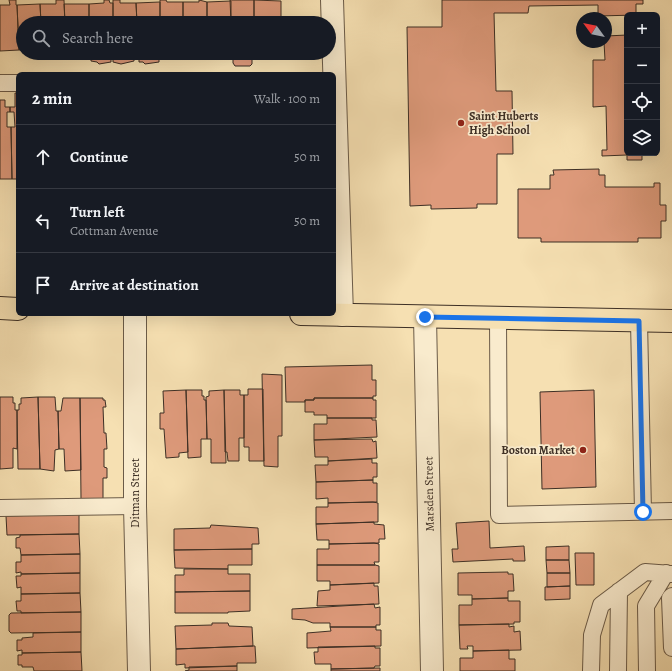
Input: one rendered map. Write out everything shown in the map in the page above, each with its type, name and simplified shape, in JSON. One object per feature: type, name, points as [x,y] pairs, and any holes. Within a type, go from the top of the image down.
[{"type":"main road","points":[[0,308],[16,309]]},
{"type":"main road","points":[[336,315],[672,321]]},
{"type":"street","points":[[332,0],[332,16]]},
{"type":"street","points":[[334,60],[334,72]]},
{"type":"street","points":[[336,137],[342,315]]},
{"type":"street","name":"Ditman Street","points":[[135,316],[135,506],[139,671]]},
{"type":"street","name":"Marsden Street","points":[[425,317],[432,671]]},
{"type":"lane","points":[[0,83],[16,83]]},
{"type":"lane","points":[[498,318],[499,515],[672,511]]},
{"type":"lane","points":[[639,321],[643,512]]},
{"type":"lane","points":[[0,508],[135,506]]},
{"type":"lane","points":[[591,671],[592,635],[601,605],[644,572],[669,573]]},
{"type":"lane","points":[[647,671],[646,606],[669,573]]},
{"type":"lane","points":[[618,671],[619,592]]},
{"type":"lane","points":[[672,596],[670,598],[672,648]]},
{"type":"building","points":[[9,0],[16,0],[17,16],[16,16],[16,50],[0,51],[0,5],[10,5]]},
{"type":"building","points":[[56,0],[64,0],[65,16],[41,16],[40,4],[56,4]]},
{"type":"building","points":[[104,0],[109,0],[110,3],[113,3],[113,16],[89,16],[89,4],[104,3]]},
{"type":"building","points":[[113,0],[120,0],[120,3],[136,3],[137,16],[113,16]]},
{"type":"building","points":[[160,0],[166,0],[167,2],[183,2],[183,16],[160,16]]},
{"type":"building","points":[[199,0],[207,2],[207,16],[183,16],[183,2],[199,2]]},
{"type":"building","points":[[230,0],[254,0],[254,16],[231,16]]},
{"type":"building","points":[[254,0],[281,1],[281,16],[254,16]]},
{"type":"building","name":"Saint Huberts High School","points":[[442,0],[643,0],[643,4],[636,4],[636,12],[624,12],[624,15],[612,16],[612,12],[598,12],[598,5],[529,6],[528,13],[494,13],[496,91],[512,91],[513,154],[497,154],[497,204],[477,204],[477,208],[431,209],[431,205],[410,206],[407,27],[442,27]]},
{"type":"building","points":[[231,1],[231,16],[207,16],[207,2]]},
{"type":"building","points":[[160,2],[160,16],[137,16],[136,3]]},
{"type":"building","points":[[40,4],[41,16],[17,16],[17,5]]},
{"type":"building","points":[[64,4],[89,4],[89,16],[65,16]]},
{"type":"building","points":[[624,35],[624,155],[602,156],[602,150],[607,150],[606,106],[593,107],[593,60],[605,60],[604,48],[612,48],[612,36]]},
{"type":"building","points":[[111,60],[111,62],[99,64],[91,61]]},
{"type":"building","points":[[113,60],[134,60],[121,64],[113,62]]},
{"type":"building","points":[[139,60],[159,60],[159,62],[145,64],[143,62],[139,62]]},
{"type":"building","points":[[233,60],[252,60],[252,64],[250,66],[235,66]]},
{"type":"building","points":[[16,93],[16,179],[12,179],[11,127],[15,127],[14,112],[10,112],[10,107],[15,107]]},
{"type":"building","points":[[0,100],[5,100],[5,107],[10,107],[10,112],[7,112],[7,127],[11,127],[12,179],[0,179]]},
{"type":"building","points":[[627,156],[642,156],[642,160],[627,160]]},
{"type":"building","points":[[599,169],[599,175],[605,175],[605,187],[654,187],[654,183],[660,183],[660,205],[666,205],[666,221],[661,221],[661,238],[638,238],[638,242],[541,242],[541,238],[518,238],[518,189],[550,189],[550,175],[554,175],[553,170]]},
{"type":"building","points":[[372,365],[372,380],[376,380],[376,396],[373,396],[373,398],[314,398],[314,400],[305,400],[305,402],[286,402],[285,367]]},
{"type":"building","points":[[262,374],[282,375],[282,436],[278,436],[278,467],[264,466]]},
{"type":"building","points":[[248,389],[263,389],[264,461],[249,461],[249,447],[244,447],[244,395],[248,395]]},
{"type":"building","points":[[186,390],[188,452],[179,453],[179,457],[166,458],[164,429],[160,429],[160,413],[164,413],[163,391]]},
{"type":"building","points":[[186,390],[202,390],[202,396],[204,396],[204,400],[206,400],[207,439],[201,439],[201,457],[188,458]]},
{"type":"building","points":[[224,390],[226,463],[211,463],[211,439],[207,439],[206,397],[209,396],[209,391]]},
{"type":"building","points":[[224,390],[240,390],[240,395],[244,395],[244,438],[239,438],[239,461],[228,461],[227,452],[225,452]]},
{"type":"building","points":[[594,390],[596,487],[542,489],[540,392]]},
{"type":"building","points":[[0,397],[13,397],[15,410],[17,410],[17,449],[13,448],[13,468],[0,469]]},
{"type":"building","points":[[38,397],[55,397],[56,411],[58,411],[59,449],[55,450],[54,471],[40,469]]},
{"type":"building","points":[[38,397],[40,469],[18,469],[17,410],[19,410],[19,404],[21,404],[21,398]]},
{"type":"building","points":[[63,398],[80,398],[81,470],[65,471],[64,449],[59,449],[58,411],[61,411]]},
{"type":"building","points":[[80,398],[103,398],[103,400],[105,400],[106,407],[103,407],[104,433],[106,433],[107,449],[104,449],[104,467],[107,468],[107,478],[103,478],[103,499],[81,499]]},
{"type":"building","points":[[314,398],[373,398],[373,400],[376,400],[376,418],[327,418],[327,415],[314,415],[314,412],[305,412],[305,400],[314,400]]},
{"type":"building","points":[[327,418],[372,418],[372,420],[376,420],[377,437],[314,440],[314,424],[327,424]]},
{"type":"building","points":[[372,439],[373,442],[376,441],[377,458],[328,461],[328,457],[315,457],[314,440]]},
{"type":"building","points":[[372,459],[372,463],[377,463],[377,477],[373,477],[373,480],[316,482],[315,465],[328,465],[328,461]]},
{"type":"building","points":[[373,480],[373,483],[377,483],[377,502],[328,503],[328,498],[316,499],[316,482]]},
{"type":"building","points":[[328,503],[378,503],[378,522],[316,524],[316,507],[328,507]]},
{"type":"building","points":[[79,514],[79,534],[7,535],[6,516]]},
{"type":"building","points":[[489,521],[490,548],[524,546],[525,561],[513,561],[513,559],[453,562],[452,549],[458,549],[456,523]]},
{"type":"building","points":[[374,522],[374,524],[384,525],[385,539],[379,539],[379,543],[329,544],[329,540],[317,540],[316,524]]},
{"type":"building","points":[[211,525],[258,528],[259,544],[252,544],[252,549],[174,550],[174,529],[210,528]]},
{"type":"building","points":[[79,534],[80,554],[21,555],[20,548],[16,548],[16,538],[20,537],[20,535]]},
{"type":"building","points":[[329,544],[379,544],[379,562],[374,562],[375,565],[317,565],[317,549],[329,549]]},
{"type":"building","points":[[569,546],[569,560],[546,560],[546,547]]},
{"type":"building","points":[[252,549],[252,565],[228,565],[228,569],[175,568],[174,550]]},
{"type":"building","points":[[575,553],[594,553],[594,585],[576,585]]},
{"type":"building","points":[[80,554],[80,573],[16,573],[16,562],[21,562],[21,555]]},
{"type":"building","points":[[546,560],[569,560],[570,573],[547,573]]},
{"type":"building","points":[[317,565],[379,566],[379,583],[330,585],[330,581],[317,581]]},
{"type":"building","points":[[184,569],[228,569],[228,574],[250,574],[250,591],[175,592],[175,575],[184,575]]},
{"type":"building","points":[[508,572],[508,574],[513,574],[514,591],[508,591],[508,598],[472,599],[472,595],[458,595],[458,573]]},
{"type":"building","points":[[80,573],[80,593],[21,594],[21,587],[17,588],[16,576],[21,576],[21,574]]},
{"type":"building","points":[[547,573],[570,573],[570,586],[547,587]]},
{"type":"building","points":[[374,583],[374,586],[378,586],[379,604],[317,606],[318,591],[330,590],[330,585]]},
{"type":"building","points":[[570,586],[570,599],[545,600],[545,587]]},
{"type":"building","points":[[250,591],[250,611],[228,613],[175,613],[175,592]]},
{"type":"building","points":[[80,593],[81,612],[21,613],[21,611],[17,611],[16,601],[21,601],[21,594]]},
{"type":"building","points":[[508,598],[508,601],[520,601],[520,622],[514,622],[514,624],[459,625],[459,605],[472,605],[472,599]]},
{"type":"building","points":[[374,604],[375,608],[380,607],[380,625],[376,625],[376,627],[330,627],[330,623],[313,623],[305,620],[292,619],[292,609]]},
{"type":"building","points":[[81,612],[81,632],[11,633],[9,631],[9,615],[11,613]]},
{"type":"building","points":[[212,623],[228,623],[229,626],[252,627],[253,646],[176,649],[175,626],[212,625]]},
{"type":"building","points":[[509,624],[509,627],[514,626],[514,632],[520,631],[521,650],[473,651],[473,646],[467,646],[468,649],[460,649],[459,625]]},
{"type":"building","points":[[330,627],[376,627],[376,630],[381,630],[381,646],[307,648],[307,633],[331,631]]},
{"type":"building","points":[[81,632],[81,652],[22,653],[22,650],[17,651],[17,640],[33,637],[33,633]]},
{"type":"building","points":[[255,646],[256,663],[237,663],[237,666],[185,668],[185,664],[176,665],[176,649]]},
{"type":"building","points":[[375,646],[375,648],[380,648],[380,666],[375,666],[374,668],[331,669],[331,664],[315,664],[314,652],[318,652],[318,647]]},
{"type":"building","points":[[509,650],[509,659],[515,659],[515,671],[460,671],[460,658],[473,658],[473,651]]},
{"type":"building","points":[[81,652],[82,671],[34,671],[33,667],[22,667],[22,665],[18,665],[18,655],[22,655],[22,653]]},
{"type":"building","points":[[237,666],[237,671],[185,671],[189,670],[189,667]]},
{"type":"building","points":[[380,668],[380,671],[331,671],[331,669]]},
{"type":"place","name":"Saint Huberts High School","points":[[461,123]]},
{"type":"place","name":"Boston Market","points":[[583,450]]},
{"type":"route","points":[[425,317],[639,321],[643,512]]}]
